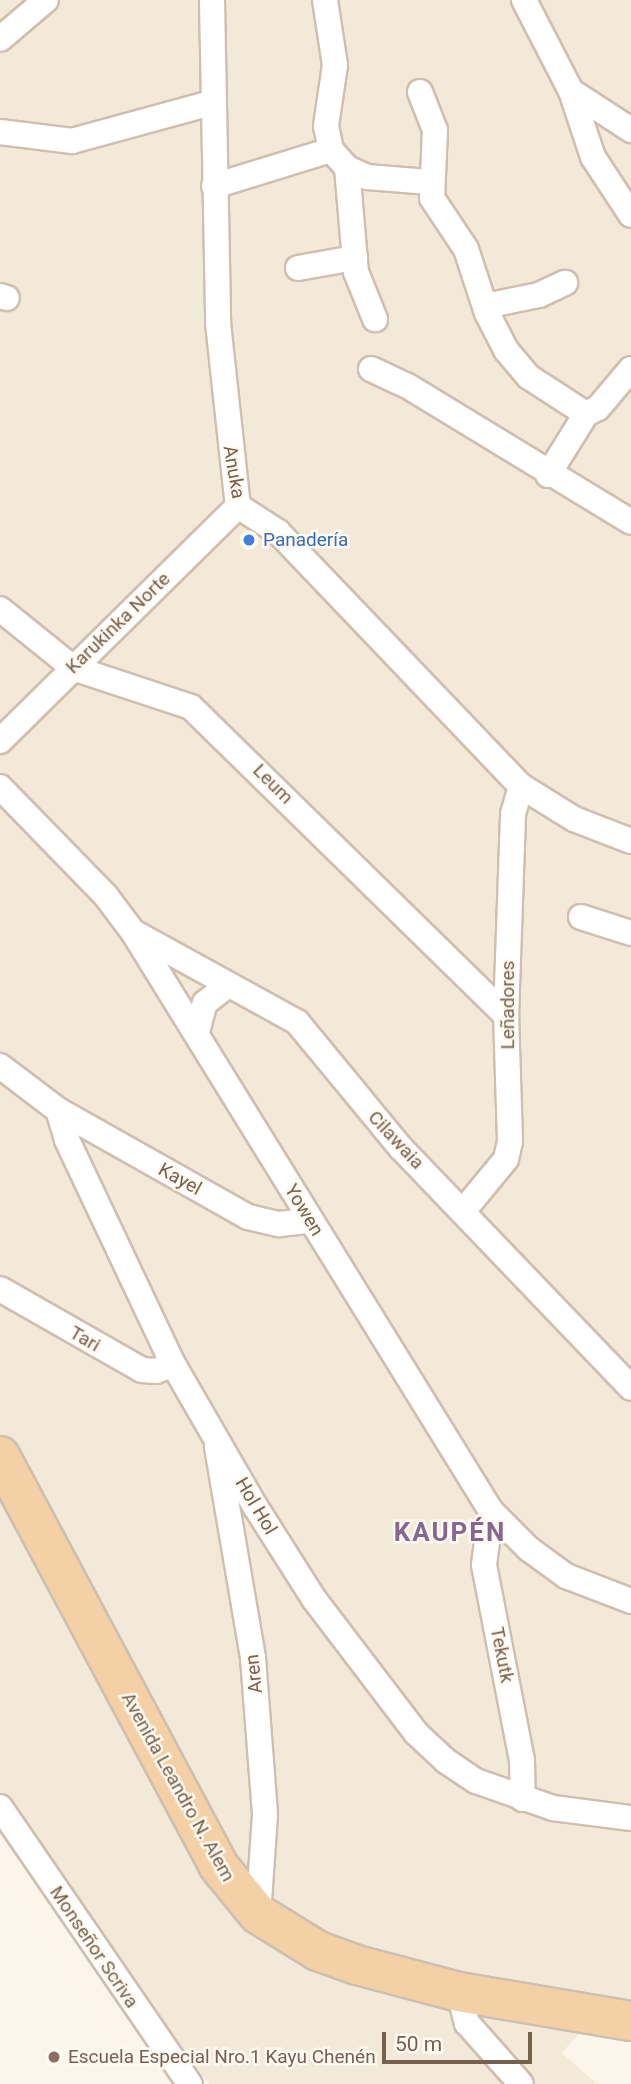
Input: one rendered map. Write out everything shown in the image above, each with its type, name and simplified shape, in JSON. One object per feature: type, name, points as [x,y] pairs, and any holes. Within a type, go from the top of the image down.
[{"type":"highway","name":"Avenida Leandro N. Alem","points":[[0,1456],[218,1866],[258,1914],[318,1951],[459,1992],[631,2021]]},
{"type":"street","points":[[0,39],[46,0]]},
{"type":"street","name":"Anuka","points":[[212,0],[211,103],[218,323],[238,506],[278,532],[521,786],[574,819],[631,841]]},
{"type":"street","points":[[325,0],[335,65],[326,126],[339,159],[355,258],[375,319]]},
{"type":"street","points":[[524,0],[571,91],[593,157],[631,215]]},
{"type":"street","points":[[571,91],[631,130]]},
{"type":"street","points":[[420,92],[435,130],[429,182],[432,198],[477,273],[495,333],[516,363],[586,414]]},
{"type":"street","points":[[0,132],[72,141],[211,103]]},
{"type":"street","points":[[214,186],[339,159],[367,177],[429,182]]},
{"type":"street","points":[[298,268],[355,258]]},
{"type":"street","points":[[485,306],[539,295],[565,283]]},
{"type":"street","points":[[371,369],[406,385],[548,475],[631,522]]},
{"type":"street","points":[[548,475],[586,414],[598,408],[631,369]]},
{"type":"street","name":"Karukinka Norte","points":[[0,741],[238,506]]},
{"type":"street","name":"Leum","points":[[0,609],[72,668],[191,707],[506,1016]]},
{"type":"street","name":"Leñadores","points":[[464,1210],[506,1159],[510,1141],[506,1016],[513,814],[521,786]]},
{"type":"street","name":"Yowen","points":[[0,787],[106,896],[133,932],[491,1511],[529,1549],[566,1576],[631,1601]]},
{"type":"street","points":[[581,917],[631,933]]},
{"type":"street","name":"Cilawaia","points":[[133,932],[228,985],[276,1007],[297,1022],[401,1148],[464,1210],[631,1388]]},
{"type":"street","points":[[197,1032],[205,1003],[228,985]]},
{"type":"street","points":[[0,1066],[58,1110]]},
{"type":"street","name":"Kayel","points":[[58,1110],[248,1217],[279,1224],[310,1221]]},
{"type":"street","name":"Hol Hol","points":[[58,1110],[67,1140],[173,1364],[314,1599],[416,1733],[476,1781],[553,1808],[631,1818]]},
{"type":"street","name":"Tari","points":[[0,1289],[142,1370],[156,1371],[173,1364]]},
{"type":"street","name":"Aren","points":[[216,1436],[253,1658],[265,1815],[258,1914]]},
{"type":"street","name":"Tekutk","points":[[491,1511],[484,1565],[522,1760],[523,1799]]},
{"type":"street","name":"Monseñor Scriva","points":[[0,1807],[190,2084]]},
{"type":"street","points":[[459,1992],[467,2023],[521,2084]]},
{"type":"shaded area","points":[[0,0],[631,0],[631,2036],[581,2031],[562,2053],[597,2084],[210,2084],[167,2034],[0,1805]]},
{"type":"place","name":"Panadería","points":[[249,540]]},
{"type":"place","name":"Escuela Especial Nro.1 Kayu Chenén","points":[[54,2057]]},
{"type":"district","name":"KAUPÉN","points":[[450,1533]]}]
